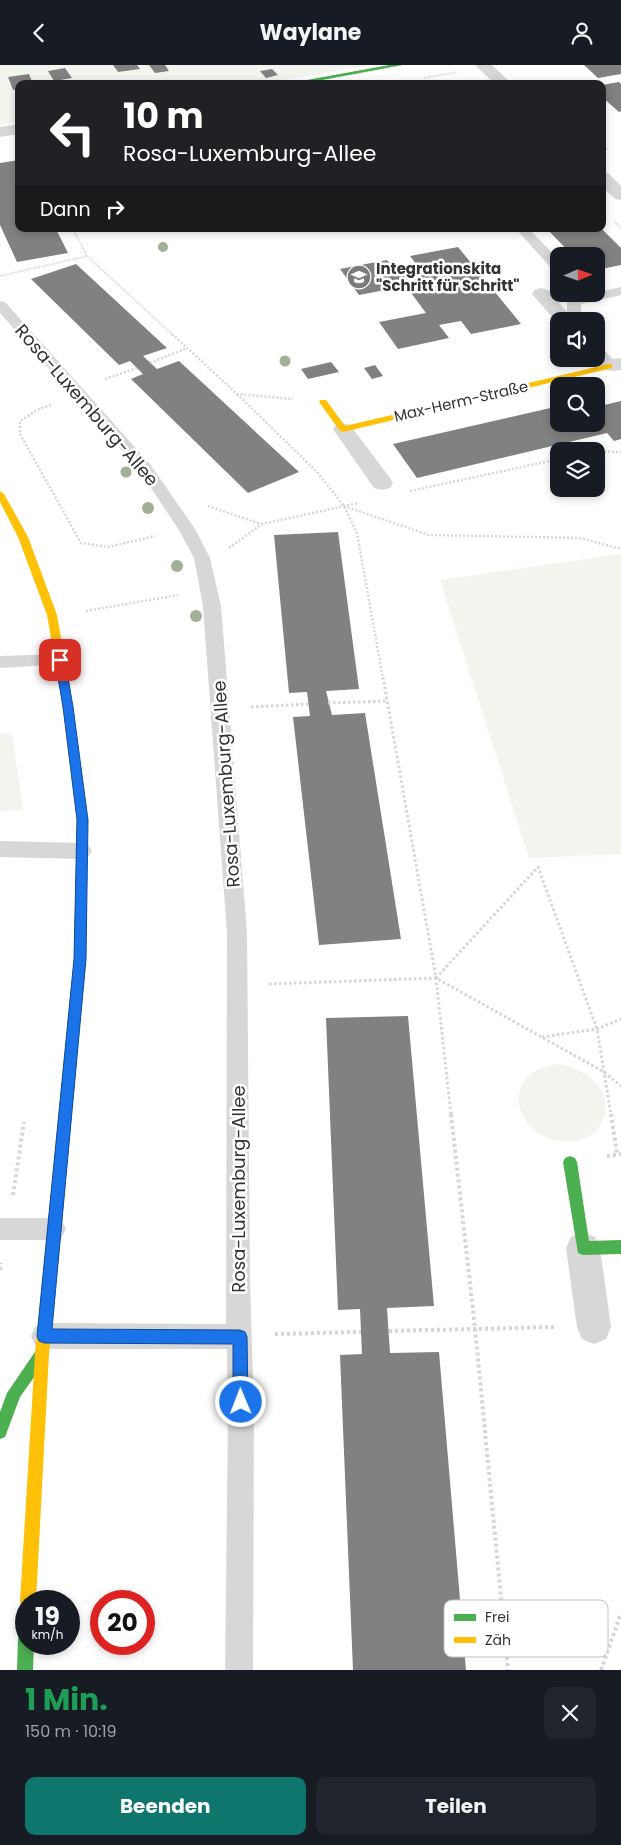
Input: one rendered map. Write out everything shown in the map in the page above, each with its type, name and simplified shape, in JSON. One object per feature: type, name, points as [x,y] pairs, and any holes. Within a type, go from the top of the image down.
[{"type":"street","points":[[312,80],[400,65]]},
{"type":"street","points":[[483,65],[500,80]]},
{"type":"street","points":[[0,132],[15,130]]},
{"type":"street","points":[[606,181],[621,195]]},
{"type":"street","points":[[541,294],[558,312]]},
{"type":"street","name":"Max-Herm-Straße","points":[[343,429],[609,361]]},
{"type":"street","points":[[323,402],[387,489]]},
{"type":"street","points":[[0,494],[23,537],[52,615],[68,707],[82,820],[80,959],[43,1345],[29,1590]]},
{"type":"street","points":[[570,1162],[594,1327]]},
{"type":"street","points":[[584,1248],[621,1247]]},
{"type":"street","points":[[0,1432],[14,1393],[43,1345]]},
{"type":"street","points":[[25,1655],[25,1670]]},
{"type":"lane","points":[[525,232],[550,259]]},
{"type":"lane","points":[[605,293],[621,291]]},
{"type":"lane","name":"Rosa-Luxemburg-Allee","points":[[0,305],[145,467],[188,529],[202,559],[209,590],[237,933],[240,1337],[239,1670]]},
{"type":"lane","points":[[0,662],[60,660]]},
{"type":"lane","points":[[0,849],[82,851]]},
{"type":"lane","points":[[4,1229],[54,1229]]},
{"type":"lane","points":[[43,1345],[240,1337]]},
{"type":"path","points":[[420,79],[458,72]]},
{"type":"path","points":[[75,232],[87,256],[237,394],[317,472],[344,506],[357,533],[436,978],[475,1328],[501,1600]]},
{"type":"path","points":[[0,276],[87,256]]},
{"type":"path","points":[[150,363],[187,348]]},
{"type":"path","points":[[136,367],[92,384],[82,395],[39,409],[20,421],[20,434],[81,543],[108,547],[188,529]]},
{"type":"path","points":[[237,394],[323,402]]},
{"type":"path","points":[[605,451],[621,451]]},
{"type":"path","points":[[225,552],[262,524],[344,506],[387,489],[550,461]]},
{"type":"path","points":[[201,504],[262,524]]},
{"type":"path","points":[[344,506],[429,535],[580,538],[621,549]]},
{"type":"path","points":[[52,615],[209,590]]},
{"type":"path","points":[[328,703],[388,701]]},
{"type":"path","points":[[258,707],[308,703]]},
{"type":"path","points":[[436,978],[538,867],[597,1029],[617,1154]]},
{"type":"path","points":[[266,984],[436,978],[604,1073],[621,1086]]},
{"type":"path","points":[[541,1037],[597,1029],[621,1019]]},
{"type":"path","points":[[0,1270],[4,1229],[25,1114]]},
{"type":"path","points":[[388,1331],[594,1327]]},
{"type":"path","points":[[270,1334],[324,1335],[361,1332]]},
{"type":"path","points":[[608,1648],[621,1613]]},
{"type":"path","points":[[507,1657],[508,1670]]},
{"type":"path","points":[[600,1670],[605,1657]]},
{"type":"shaded area","points":[[0,65],[374,65],[282,80],[15,80],[15,123],[0,125]]},
{"type":"shaded area","points":[[621,554],[621,854],[529,858],[440,580]]},
{"type":"shaded area","points":[[12,733],[23,810],[0,811],[0,734]]},
{"type":"shaded area","points":[[560,1064],[583,1072],[599,1087],[604,1097],[603,1119],[596,1131],[576,1141],[556,1141],[539,1134],[527,1123],[520,1109],[519,1094],[525,1081],[538,1070]]},
{"type":"building","points":[[113,65],[137,65],[140,69],[118,72]]},
{"type":"building","points":[[149,65],[165,65],[169,71],[155,73]]},
{"type":"building","points":[[584,65],[621,65],[621,74],[598,78]]},
{"type":"building","points":[[65,68],[72,78],[53,80],[48,71]]},
{"type":"building","points":[[272,69],[278,75],[266,78],[260,71]]},
{"type":"building","points":[[29,74],[31,80],[15,80],[15,90],[13,90],[8,77]]},
{"type":"building","points":[[619,82],[621,84],[621,111],[619,112],[606,101],[606,84]]},
{"type":"building","points":[[15,161],[15,232],[58,232],[68,253],[17,262],[0,225],[0,163]]},
{"type":"building","points":[[550,232],[605,232],[621,248],[621,265],[605,268],[605,247],[564,247]]},
{"type":"building","points":[[458,247],[521,324],[471,334],[461,321],[439,325],[449,338],[398,349],[379,322],[426,313],[406,286],[359,295],[340,269],[387,260],[396,272],[419,268],[410,256]]},
{"type":"building","points":[[76,264],[167,348],[143,356],[157,369],[179,361],[299,472],[248,493],[131,379],[143,374],[130,361],[119,365],[31,279]]},
{"type":"building","points":[[331,362],[339,372],[308,379],[301,369]]},
{"type":"building","points":[[375,365],[383,376],[372,379],[364,368]]},
{"type":"building","points":[[621,401],[621,439],[614,441],[607,433],[569,442],[550,442],[550,446],[417,478],[393,444],[550,408],[550,432],[605,432],[605,405]]},
{"type":"building","points":[[338,532],[359,689],[326,691],[332,715],[365,713],[401,939],[319,945],[293,717],[310,716],[307,692],[289,693],[274,535]]},
{"type":"building","points":[[408,1016],[434,1306],[387,1308],[390,1353],[439,1352],[460,1600],[444,1600],[444,1657],[465,1657],[466,1670],[353,1670],[340,1355],[362,1354],[360,1309],[338,1310],[326,1018]]},
{"type":"traffic: fast","points":[[312,80],[400,65]]},
{"type":"traffic: fast","points":[[51,1265],[80,959],[82,815]]},
{"type":"traffic: fast","points":[[570,1162],[583,1248],[621,1247]]},
{"type":"traffic: fast","points":[[0,1432],[14,1393],[42,1354]]},
{"type":"traffic: fast","points":[[25,1655],[25,1670]]},
{"type":"traffic: slow","points":[[323,402],[343,429],[609,366]]},
{"type":"traffic: slow","points":[[0,494],[23,537],[52,615],[68,707],[82,815]]},
{"type":"traffic: slow","points":[[29,1590],[42,1354],[51,1265]]},
{"type":"place","name":"Integrationskita \"Schritt für Schritt\"","points":[[359,277]]},
{"type":"route","points":[[60,660],[68,707],[82,820],[80,959],[44,1336],[240,1337],[241,1402]]}]
